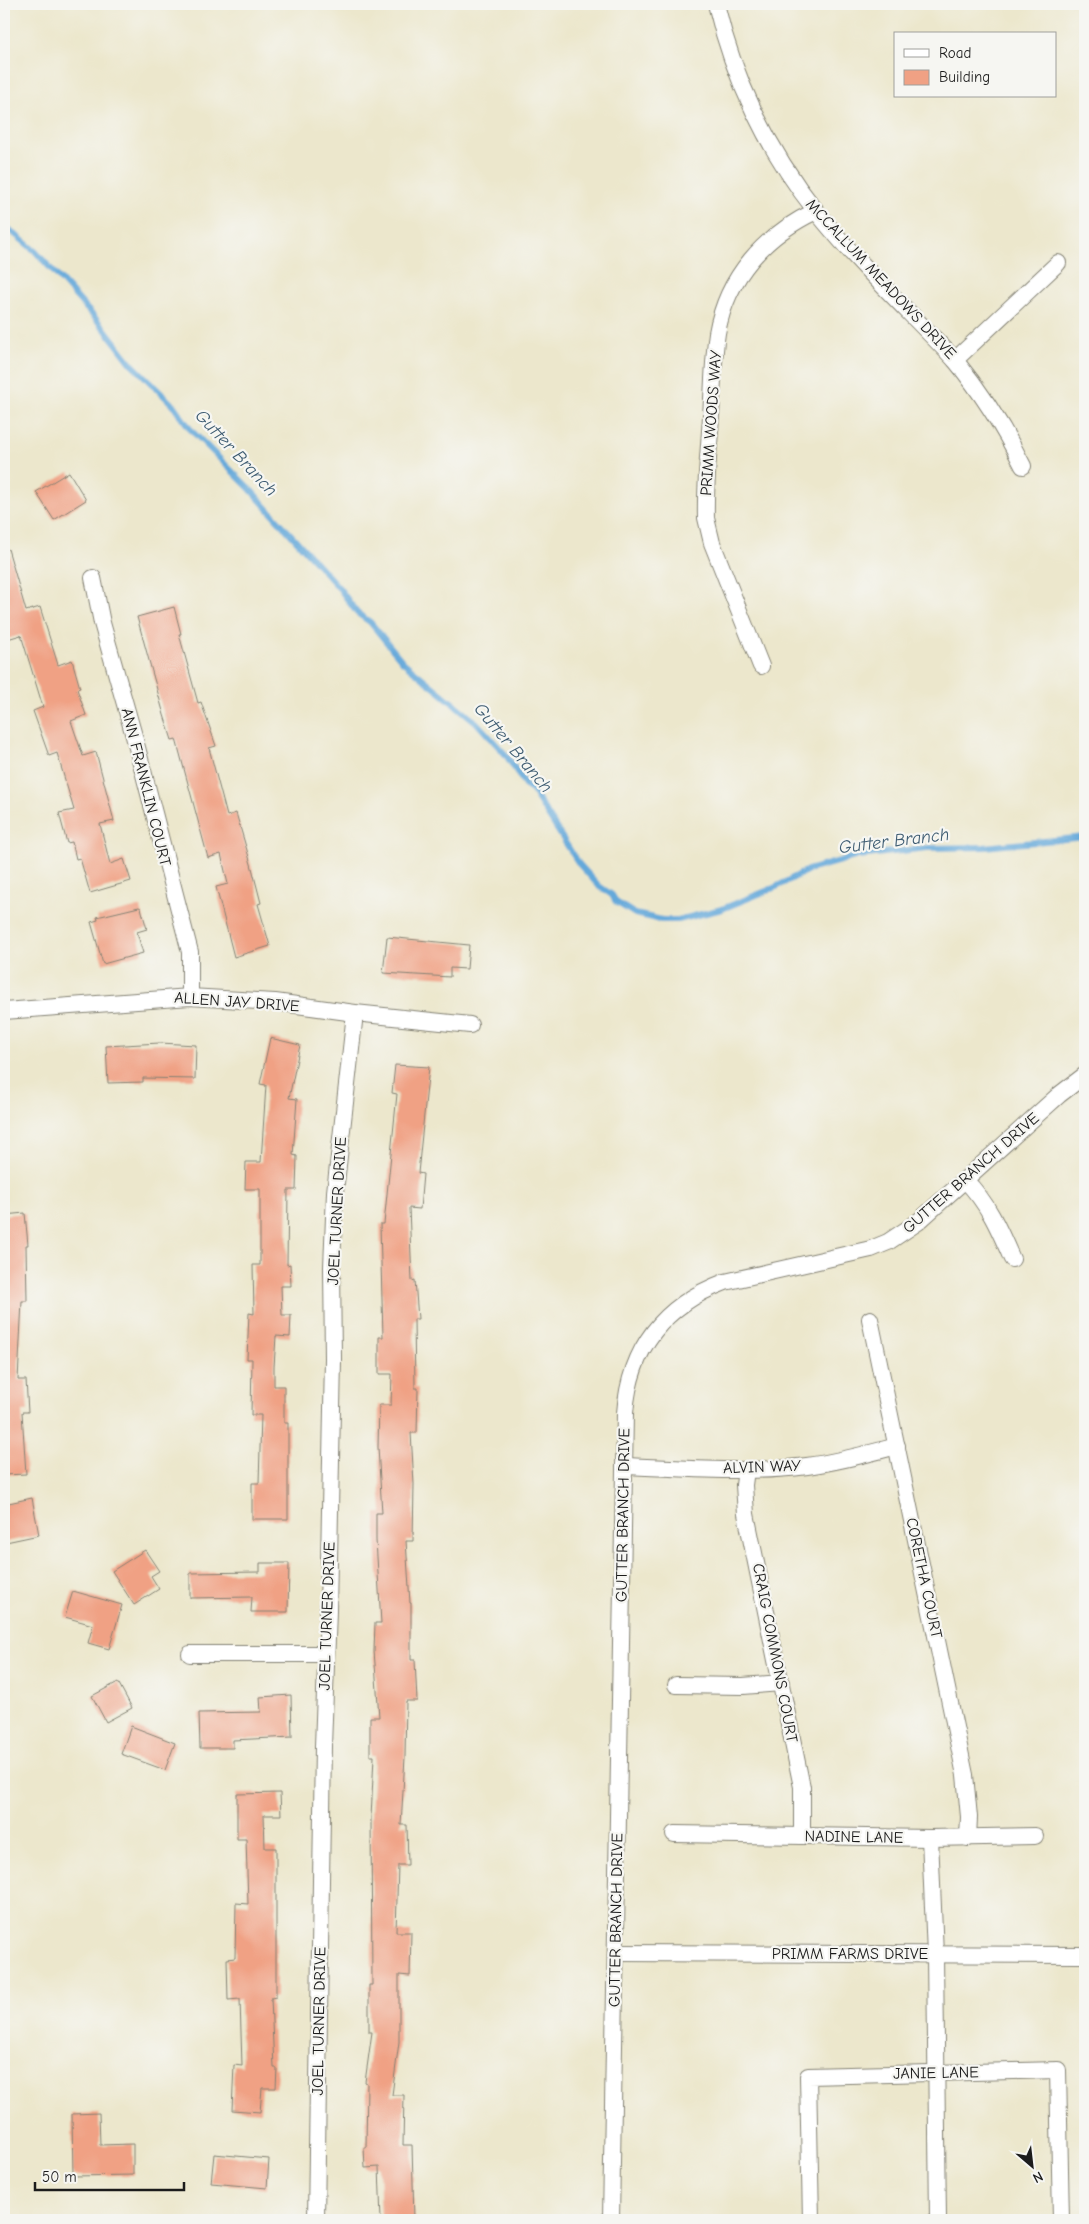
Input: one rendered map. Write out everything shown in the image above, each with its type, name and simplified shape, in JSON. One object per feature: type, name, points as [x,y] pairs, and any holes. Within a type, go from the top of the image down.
[{"type":"street","name":"MCCALLUM MEADOWS DRIVE","points":[[716,4],[733,58],[753,107],[786,169],[816,211],[955,360],[989,405],[1023,466]]},
{"type":"street","name":"PRIMM WOODS WAY","points":[[761,666],[712,543],[706,518],[716,341],[728,298],[746,266],[757,252],[784,228],[816,211]]},
{"type":"street","points":[[955,360],[1058,263]]},
{"type":"street","name":"ANN FRANKLIN COURT","points":[[93,578],[102,623],[134,736],[190,952],[190,996]]},
{"type":"street","name":"ALLEN JAY DRIVE","points":[[4,1011],[190,996],[275,1002],[355,1013],[470,1025]]},
{"type":"street","name":"JOEL TURNER DRIVE","points":[[316,2220],[334,1230],[342,1121],[355,1013]]},
{"type":"street","name":"GUTTER BRANCH DRIVE","points":[[611,2220],[625,1413],[630,1378],[640,1354],[654,1331],[678,1306],[705,1290],[725,1282],[853,1254],[888,1242],[918,1222],[1059,1095],[1085,1075]]},
{"type":"street","points":[[965,1180],[980,1196],[993,1215],[1012,1258]]},
{"type":"street","name":"CORETHA COURT","points":[[870,1318],[965,1775],[969,1803],[968,1838]]},
{"type":"street","name":"ALVIN WAY","points":[[624,1466],[746,1470],[822,1463],[897,1446]]},
{"type":"street","name":"CRAIG COMMONS COURT","points":[[746,1470],[744,1484],[746,1514],[802,1787],[802,1836]]},
{"type":"street","points":[[190,1654],[326,1654]]},
{"type":"street","points":[[676,1686],[743,1686],[781,1683]]},
{"type":"street","name":"NADINE LANE","points":[[674,1834],[930,1838],[1035,1836]]},
{"type":"street","points":[[930,1838],[935,1954],[938,2220]]},
{"type":"street","name":"PRIMM FARMS DRIVE","points":[[616,1953],[1085,1955]]},
{"type":"street","name":"JANIE LANE","points":[[811,2220],[808,2076],[1058,2070],[1061,2220]]},
{"type":"building","points":[[69,472],[86,500],[54,520],[36,492]]},
{"type":"building","points":[[8,549],[26,611],[40,607],[58,665],[72,660],[80,688],[77,689],[86,715],[71,721],[83,756],[96,752],[114,821],[100,824],[110,864],[124,859],[131,881],[90,893],[80,858],[76,859],[72,842],[67,843],[59,813],[74,810],[57,753],[49,756],[33,711],[43,707],[21,635],[4,640],[4,550]]},
{"type":"building","points":[[174,607],[181,634],[179,634],[198,703],[201,702],[216,746],[209,748],[227,816],[236,813],[261,903],[258,904],[270,946],[234,957],[216,887],[228,884],[221,854],[208,858],[176,739],[172,740],[164,715],[137,617]]},
{"type":"building","points":[[141,908],[147,929],[137,932],[143,953],[103,964],[91,922],[98,920],[97,917]]},
{"type":"building","points":[[387,937],[469,945],[467,969],[450,968],[450,977],[383,973]]},
{"type":"building","points":[[270,1038],[300,1045],[289,1098],[297,1099],[293,1155],[297,1156],[296,1190],[288,1190],[287,1265],[290,1264],[291,1286],[281,1286],[282,1315],[291,1315],[290,1337],[276,1336],[274,1367],[274,1386],[284,1386],[284,1423],[288,1423],[288,1519],[252,1519],[252,1483],[259,1483],[261,1415],[251,1415],[252,1359],[247,1359],[249,1313],[254,1314],[253,1265],[260,1265],[260,1189],[245,1189],[246,1162],[261,1162],[266,1085],[260,1084]]},
{"type":"building","points":[[160,1043],[196,1045],[195,1079],[143,1078],[143,1082],[108,1083],[106,1046]]},
{"type":"building","points":[[395,1065],[429,1067],[418,1173],[423,1174],[420,1209],[409,1208],[412,1281],[415,1280],[418,1319],[414,1319],[415,1388],[418,1388],[417,1433],[411,1433],[414,1484],[413,1541],[406,1541],[411,1603],[411,1660],[415,1660],[417,1701],[406,1701],[401,1825],[407,1825],[408,1865],[398,1865],[396,1932],[411,1932],[410,1976],[399,1975],[399,2042],[392,2095],[404,2095],[403,2145],[412,2145],[414,2220],[381,2220],[379,2167],[365,2168],[364,2147],[366,2147],[367,2083],[365,2082],[372,2032],[369,2032],[369,1985],[372,1985],[371,1818],[374,1756],[370,1756],[370,1717],[379,1717],[374,1651],[375,1623],[381,1623],[376,1540],[376,1513],[382,1513],[378,1447],[379,1405],[391,1405],[392,1374],[379,1374],[379,1337],[383,1337],[380,1224],[384,1224],[397,1094],[392,1093]]},
{"type":"building","points":[[25,1213],[28,1245],[26,1245],[27,1301],[22,1301],[18,1380],[26,1380],[28,1412],[22,1412],[26,1474],[4,1475],[4,1215]]},
{"type":"building","points":[[32,1498],[39,1535],[6,1542],[4,1504]]},
{"type":"building","points":[[145,1550],[159,1571],[151,1576],[159,1589],[134,1605],[112,1571]]},
{"type":"building","points":[[260,1563],[289,1563],[288,1612],[251,1612],[252,1597],[190,1598],[190,1573],[260,1572]]},
{"type":"building","points":[[73,1591],[122,1605],[109,1649],[88,1643],[93,1625],[65,1617]]},
{"type":"building","points":[[118,1682],[132,1708],[106,1722],[92,1696]]},
{"type":"building","points":[[291,1695],[292,1737],[233,1740],[233,1748],[200,1748],[199,1713],[261,1712],[260,1697]]},
{"type":"building","points":[[131,1726],[175,1743],[165,1770],[121,1754]]},
{"type":"building","points":[[280,1793],[281,1815],[264,1815],[265,1848],[276,1848],[276,1997],[271,1998],[274,2068],[277,2068],[276,2088],[262,2088],[260,2112],[232,2110],[234,2065],[242,2066],[240,1999],[228,2000],[227,1959],[235,1958],[236,1903],[248,1904],[246,1839],[237,1839],[237,1794]]},
{"type":"building","points":[[99,2113],[100,2145],[133,2144],[133,2175],[73,2176],[72,2114]]},
{"type":"building","points":[[214,2154],[269,2159],[267,2188],[211,2183]]},
{"type":"waterway","name":"Gutter Branch","points":[[4,225],[35,251],[104,328],[131,363],[174,406],[191,430],[250,489],[340,589],[357,613],[370,622],[403,662],[476,722],[506,755],[526,786],[532,790],[579,864],[599,886],[612,895],[616,902],[635,914],[662,920],[678,920],[722,909],[776,887],[808,870],[858,856],[927,848],[984,847],[1085,837]]}]
